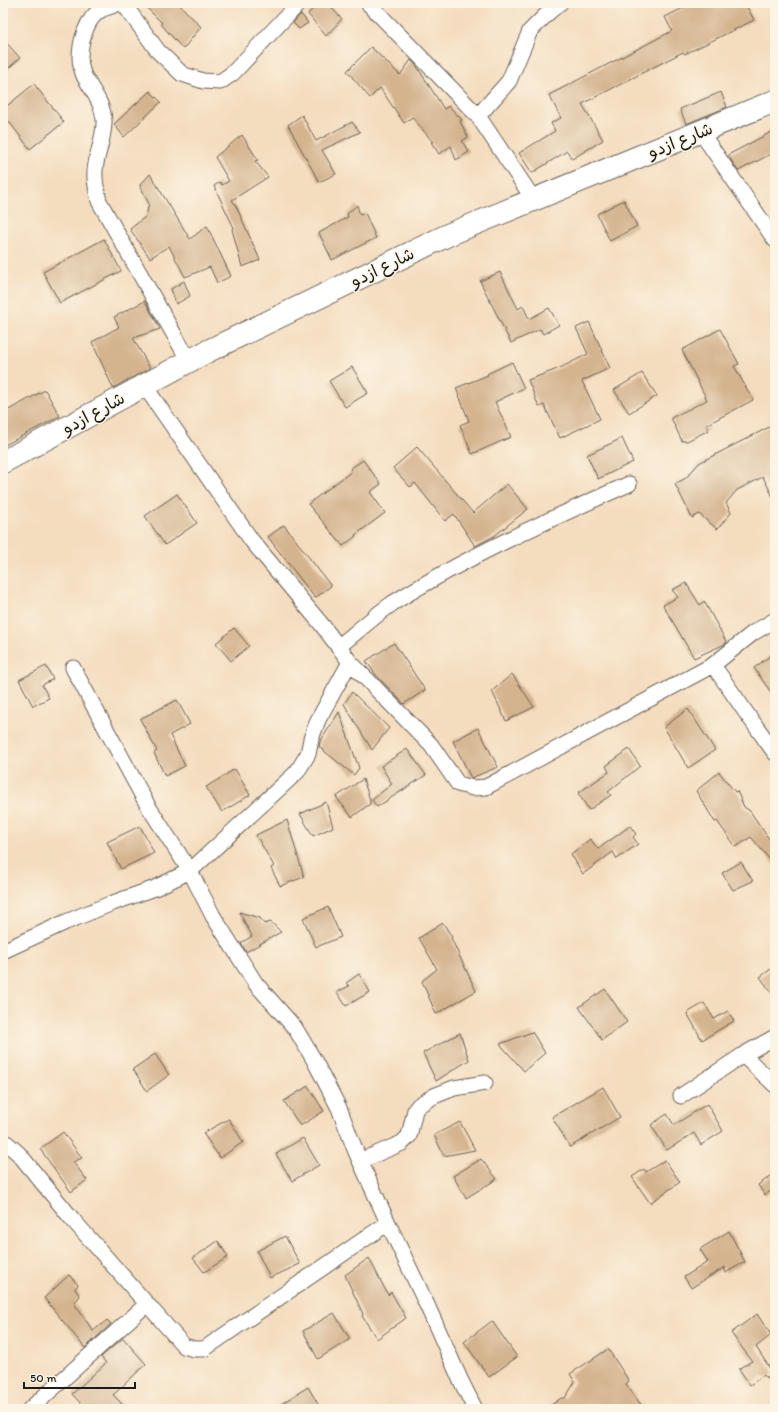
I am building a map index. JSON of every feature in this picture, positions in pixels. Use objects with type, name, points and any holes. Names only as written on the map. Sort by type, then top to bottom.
[{"type":"street","points":[[118,3],[101,10],[92,18],[84,34],[80,59],[86,80],[98,99],[104,119],[101,146],[95,170],[99,201],[189,361]]},
{"type":"street","points":[[123,3],[158,51],[182,74],[203,81],[220,82],[233,73],[299,3]]},
{"type":"street","points":[[368,3],[478,116],[534,200]]},
{"type":"street","points":[[478,116],[509,81],[530,31],[560,3]]},
{"type":"street","name":"شارع ازدو","points":[[3,462],[189,361],[450,234],[775,101]]},
{"type":"street","points":[[700,131],[775,240]]},
{"type":"street","points":[[144,385],[252,541],[350,662],[430,745],[458,784],[473,788],[486,787],[714,665],[753,634],[775,620]]},
{"type":"street","points":[[338,647],[392,604],[460,565],[568,511],[629,484]]},
{"type":"street","points":[[3,952],[66,922],[154,888],[190,871],[297,772],[308,754],[311,739],[318,720],[350,662]]},
{"type":"street","points":[[714,665],[746,714],[775,754]]},
{"type":"street","points":[[73,668],[148,806],[190,871],[213,916],[256,984],[295,1028],[314,1060],[339,1108],[360,1161],[388,1223],[428,1305],[460,1379],[475,1409]]},
{"type":"street","points":[[681,1096],[743,1054],[775,1037]]},
{"type":"street","points":[[743,1054],[775,1085]]},
{"type":"street","points":[[360,1161],[402,1143],[409,1136],[416,1110],[419,1105],[434,1096],[454,1088],[485,1083]]},
{"type":"street","points":[[3,1140],[19,1154],[73,1220],[184,1346],[194,1349],[204,1349],[388,1223]]},
{"type":"street","points":[[30,1409],[147,1304]]},
{"type":"building","points":[[142,3],[178,3],[201,27],[183,49],[161,24],[162,23]]},
{"type":"building","points":[[318,3],[327,3],[342,19],[326,36],[308,14]]},
{"type":"building","points":[[693,3],[745,3],[754,20],[685,54],[683,52],[582,104],[603,140],[572,159],[567,151],[532,173],[519,153],[555,131],[551,123],[561,118],[549,95],[672,31],[665,17]]},
{"type":"building","points":[[301,14],[308,23],[299,29],[293,23]]},
{"type":"building","points":[[3,39],[20,58],[3,73]]},
{"type":"building","points":[[371,47],[400,75],[411,60],[416,65],[444,109],[449,106],[462,120],[460,121],[468,137],[462,141],[469,152],[456,160],[451,146],[439,154],[431,142],[433,142],[412,117],[404,123],[380,88],[370,98],[347,71]]},
{"type":"building","points":[[34,84],[64,122],[30,149],[3,114],[3,109]]},
{"type":"building","points":[[150,91],[161,102],[124,137],[114,124]]},
{"type":"building","points":[[721,92],[727,107],[686,124],[680,109]]},
{"type":"building","points":[[302,115],[316,141],[352,122],[360,132],[322,150],[336,174],[319,182],[288,125]]},
{"type":"building","points":[[775,130],[775,152],[738,171],[728,155]]},
{"type":"building","points":[[242,135],[258,160],[255,161],[268,177],[232,200],[260,260],[242,267],[232,229],[234,228],[214,186],[220,182],[222,185],[229,181],[215,157]]},
{"type":"building","points":[[150,174],[190,239],[207,226],[231,276],[217,283],[210,267],[185,277],[169,246],[150,258],[130,229],[146,216],[149,204],[140,185]]},
{"type":"building","points":[[624,200],[637,226],[610,241],[597,214]]},
{"type":"building","points":[[357,205],[360,215],[365,213],[376,238],[332,260],[319,233],[348,217],[347,214]]},
{"type":"building","points":[[104,239],[121,271],[60,303],[43,272]]},
{"type":"building","points":[[500,272],[518,309],[523,306],[529,319],[549,308],[559,325],[543,334],[540,329],[511,343],[480,281]]},
{"type":"building","points":[[184,281],[190,296],[176,304],[171,289]]},
{"type":"building","points":[[145,301],[160,329],[133,338],[150,368],[113,388],[92,342],[119,327],[114,317]]},
{"type":"building","points":[[589,322],[610,368],[582,381],[600,419],[560,438],[544,405],[539,407],[528,380],[560,368],[588,354],[576,328]]},
{"type":"building","points":[[720,329],[739,364],[734,366],[753,400],[706,425],[709,430],[687,441],[682,441],[671,418],[707,400],[682,350]]},
{"type":"building","points":[[512,362],[524,388],[495,402],[511,437],[472,454],[460,425],[469,421],[456,388],[488,375],[487,374]]},
{"type":"building","points":[[352,367],[368,393],[345,407],[329,381]]},
{"type":"building","points":[[642,373],[657,396],[629,413],[614,390]]},
{"type":"building","points":[[45,390],[60,416],[3,446],[3,413]]},
{"type":"building","points":[[775,424],[775,501],[763,477],[737,490],[726,503],[731,513],[717,529],[699,514],[692,518],[675,484],[686,478],[699,463]]},
{"type":"building","points":[[622,438],[633,462],[598,479],[587,455]]},
{"type":"building","points":[[417,447],[473,513],[507,484],[528,509],[494,536],[475,546],[454,514],[445,521],[415,483],[410,487],[393,468]]},
{"type":"building","points":[[363,460],[381,484],[370,492],[385,513],[355,535],[356,536],[343,546],[308,504],[352,471],[350,469]]},
{"type":"building","points":[[177,494],[197,523],[165,545],[145,516]]},
{"type":"building","points":[[284,525],[331,586],[315,598],[268,537]]},
{"type":"building","points":[[686,583],[700,605],[704,601],[727,643],[694,658],[663,605],[678,597],[672,590]]},
{"type":"building","points":[[234,628],[249,646],[231,661],[216,643]]},
{"type":"building","points":[[394,643],[425,690],[404,704],[376,675],[366,661]]},
{"type":"building","points":[[775,652],[775,698],[754,668]]},
{"type":"building","points":[[46,666],[53,679],[42,685],[49,698],[33,706],[19,680]]},
{"type":"building","points":[[512,674],[534,707],[506,721],[492,691]]},
{"type":"building","points":[[352,692],[389,728],[372,750],[344,704]]},
{"type":"building","points":[[177,700],[190,724],[170,735],[185,766],[165,776],[154,753],[157,751],[140,719]]},
{"type":"building","points":[[688,709],[715,750],[688,768],[664,727]]},
{"type":"building","points":[[339,712],[359,768],[354,775],[319,747],[320,742]]},
{"type":"building","points":[[478,728],[498,767],[471,778],[453,741]]},
{"type":"building","points":[[407,749],[426,775],[377,807],[372,800],[392,784],[381,766]]},
{"type":"building","points":[[629,749],[640,766],[608,792],[611,795],[589,810],[578,793],[609,772],[606,766]]},
{"type":"building","points":[[235,769],[250,795],[222,812],[206,787]]},
{"type":"building","points":[[719,772],[735,792],[737,791],[744,807],[750,811],[775,848],[775,866],[751,837],[736,847],[717,821],[715,822],[696,791]]},
{"type":"building","points":[[363,779],[370,804],[352,817],[336,797]]},
{"type":"building","points":[[326,802],[333,827],[313,836],[300,814]]},
{"type":"building","points":[[287,820],[304,877],[280,886],[271,868],[274,866],[256,835]]},
{"type":"building","points":[[140,826],[154,853],[121,869],[107,842]]},
{"type":"building","points":[[630,826],[636,834],[633,837],[638,844],[617,859],[613,852],[583,874],[571,854],[590,839],[598,849]]},
{"type":"building","points":[[741,862],[753,881],[733,890],[722,873]]},
{"type":"building","points":[[328,907],[341,937],[316,947],[303,918]]},
{"type":"building","points":[[239,912],[260,918],[264,924],[271,922],[281,932],[246,952],[241,943],[252,936]]},
{"type":"building","points":[[443,923],[452,937],[451,938],[476,991],[436,1014],[422,981],[437,969],[419,938]]},
{"type":"building","points":[[775,966],[775,997],[760,977]]},
{"type":"building","points":[[359,974],[370,992],[346,1006],[337,992],[349,986],[346,983]]},
{"type":"building","points":[[605,989],[627,1022],[602,1040],[579,1007]]},
{"type":"building","points":[[704,1003],[714,1019],[728,1011],[734,1021],[702,1040],[687,1013]]},
{"type":"building","points":[[532,1032],[545,1053],[524,1071],[500,1044]]},
{"type":"building","points":[[460,1033],[469,1060],[436,1081],[423,1053]]},
{"type":"building","points":[[155,1054],[169,1075],[147,1091],[133,1069]]},
{"type":"building","points":[[308,1086],[324,1111],[300,1126],[284,1101]]},
{"type":"building","points":[[603,1087],[620,1117],[570,1147],[552,1117]]},
{"type":"building","points":[[707,1104],[723,1131],[701,1145],[694,1133],[667,1150],[651,1125],[667,1114],[674,1125]]},
{"type":"building","points":[[229,1119],[243,1142],[220,1158],[203,1133]]},
{"type":"building","points":[[460,1122],[475,1150],[444,1156],[434,1135]]},
{"type":"building","points":[[63,1132],[82,1158],[73,1162],[87,1180],[71,1192],[40,1149]]},
{"type":"building","points":[[303,1138],[319,1165],[292,1181],[276,1154]]},
{"type":"building","points":[[481,1159],[497,1179],[466,1198],[453,1176]]},
{"type":"building","points":[[665,1160],[680,1182],[650,1203],[632,1177],[644,1169],[646,1172]]},
{"type":"building","points":[[775,1173],[775,1188],[765,1195],[758,1185]]},
{"type":"building","points":[[729,1231],[745,1262],[725,1273],[725,1267],[691,1288],[684,1277],[708,1262],[700,1249]]},
{"type":"building","points":[[285,1236],[300,1264],[270,1278],[257,1251]]},
{"type":"building","points":[[218,1241],[228,1257],[204,1272],[193,1258]]},
{"type":"building","points":[[369,1258],[388,1295],[391,1292],[406,1318],[377,1339],[362,1316],[363,1314],[345,1275]]},
{"type":"building","points":[[69,1275],[78,1285],[75,1289],[80,1296],[74,1303],[93,1331],[107,1320],[111,1324],[85,1348],[44,1298]]},
{"type":"building","points":[[334,1313],[350,1339],[318,1359],[303,1331]]},
{"type":"building","points":[[757,1314],[771,1335],[756,1347],[773,1373],[766,1378],[764,1375],[750,1385],[739,1369],[752,1361],[731,1333]]},
{"type":"building","points":[[492,1321],[517,1357],[489,1377],[464,1342]]},
{"type":"building","points":[[123,1338],[146,1364],[113,1395],[127,1409],[86,1409],[72,1394],[106,1363],[101,1357]]},
{"type":"building","points":[[608,1349],[629,1381],[626,1384],[644,1409],[546,1409],[561,1398],[565,1398],[575,1382],[570,1374]]},
{"type":"building","points":[[308,1387],[321,1409],[273,1409]]}]
